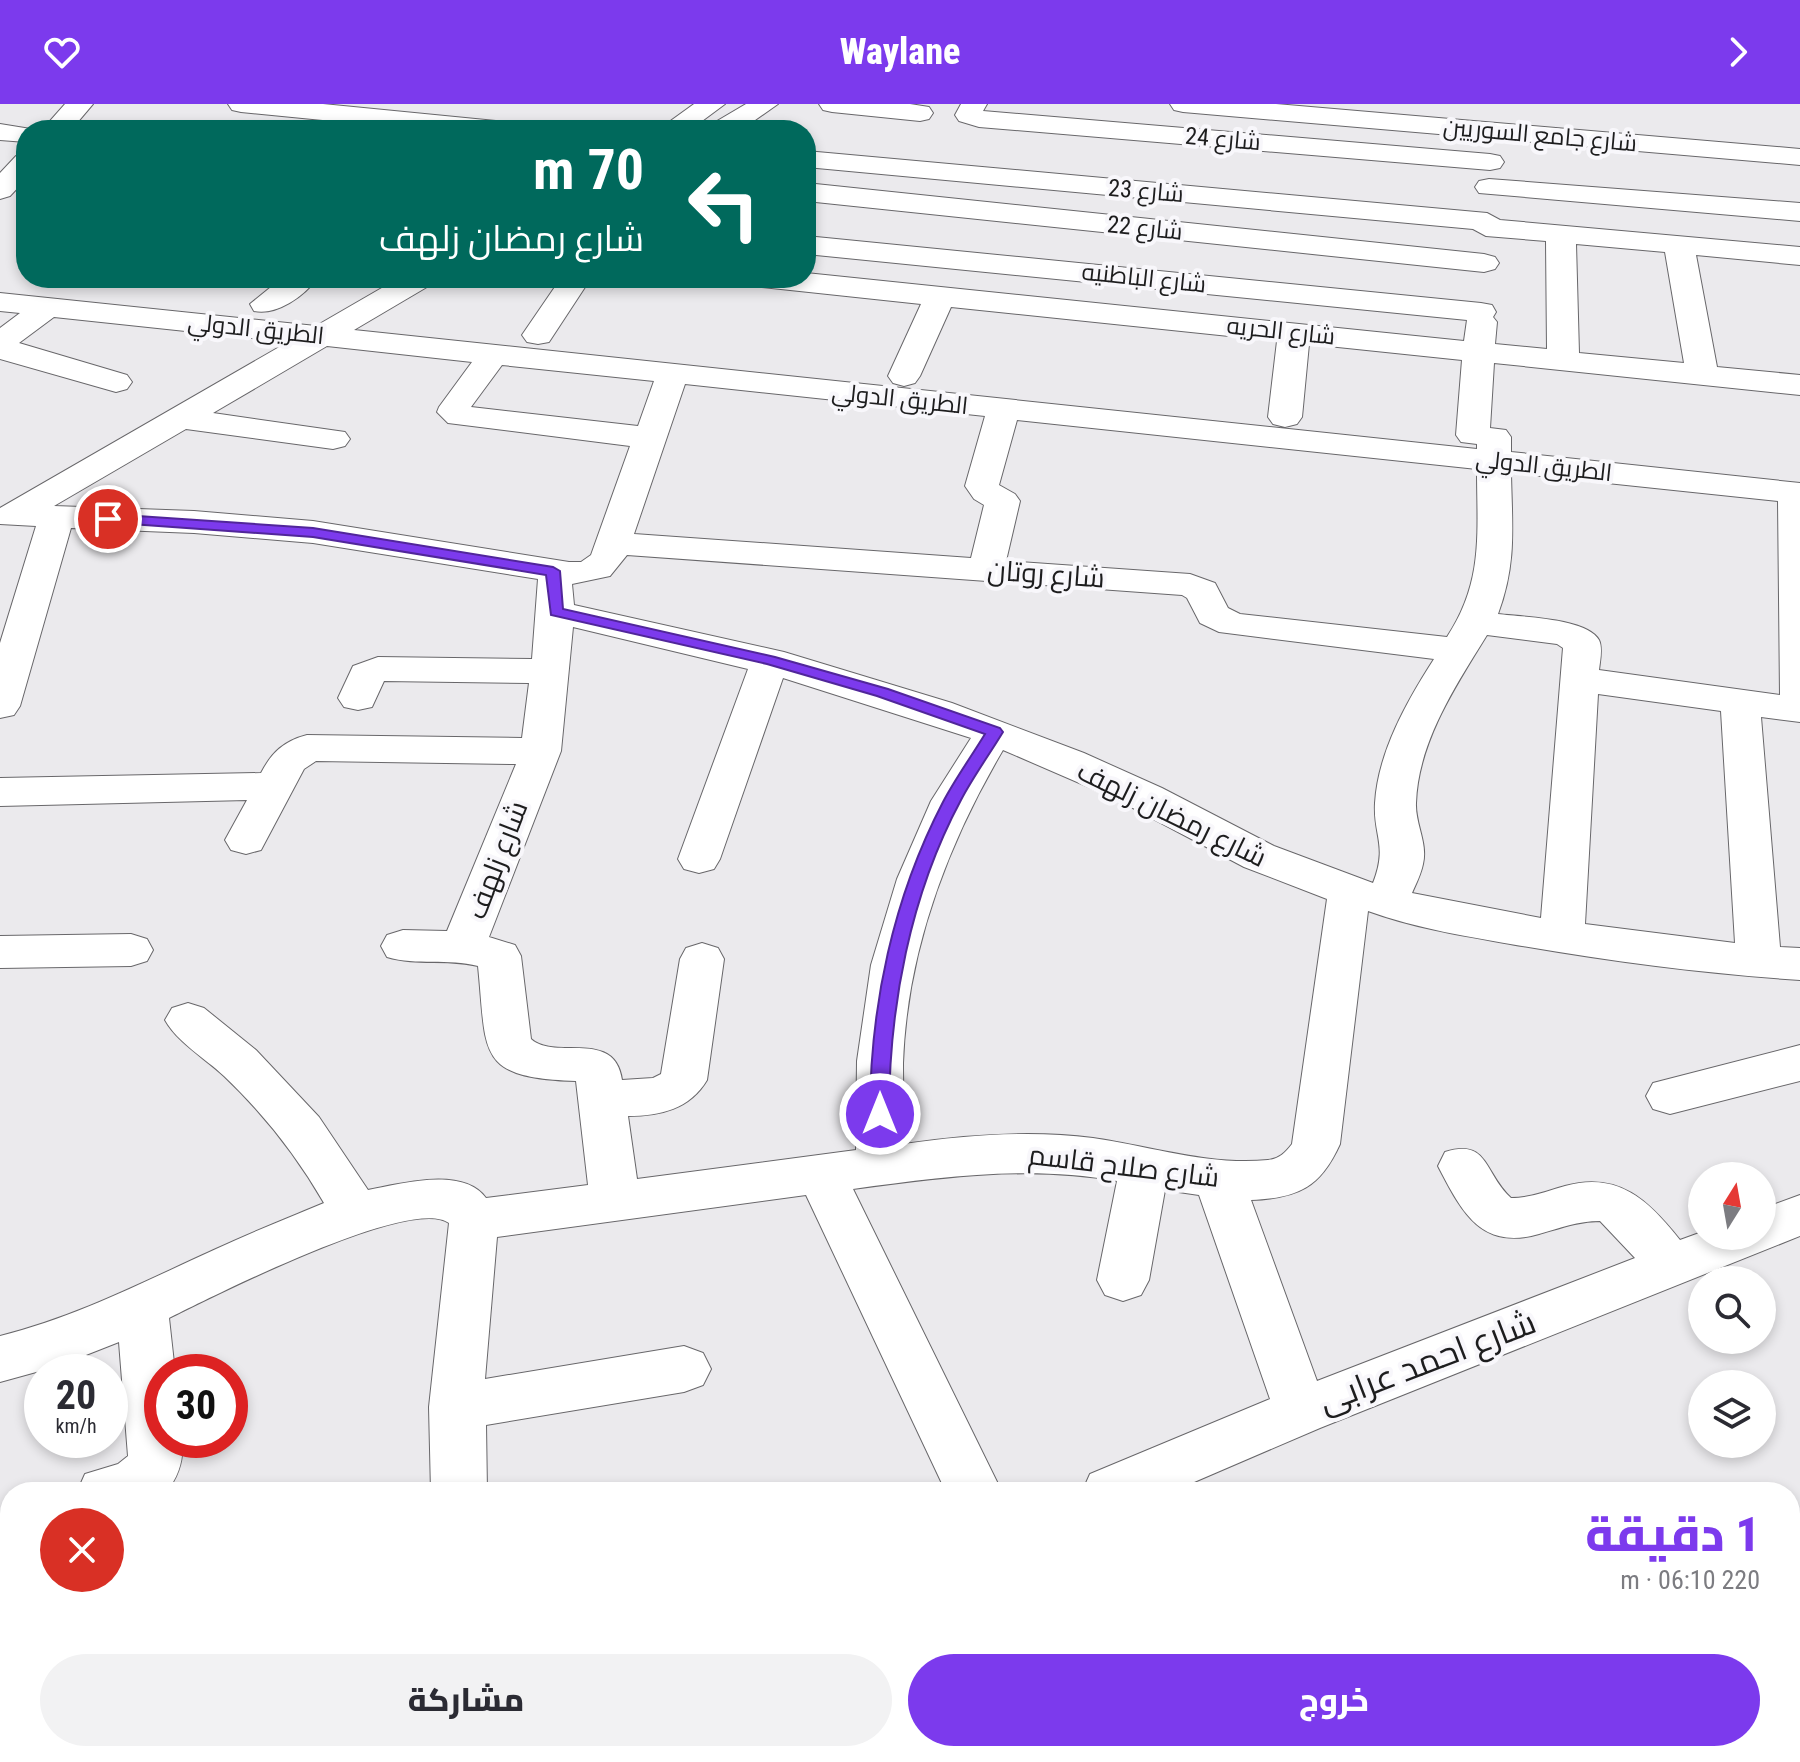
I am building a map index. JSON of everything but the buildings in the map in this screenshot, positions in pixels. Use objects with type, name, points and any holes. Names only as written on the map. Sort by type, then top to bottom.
[{"type":"street","points":[[65,120],[80,104]]},
{"type":"street","points":[[241,104],[407,120]]},
{"type":"street","points":[[687,120],[712,104]]},
{"type":"street","points":[[739,120],[765,104]]},
{"type":"street","points":[[832,104],[920,113]]},
{"type":"street","name":"شارع 24","points":[[974,104],[968,115],[979,119],[1490,174]]},
{"type":"street","name":"شارع جامع السوريين","points":[[1183,104],[1496,117],[1800,157]]},
{"type":"street","points":[[306,120],[317,111]]},
{"type":"street","name":"شارع صلاح قاسم","points":[[474,1220],[615,1199],[1002,1153],[1073,1155],[1218,1178],[1263,1180],[1289,1176],[1308,1163],[1316,1144],[1368,897],[1402,864],[1403,849],[1395,805],[1401,770],[1416,727],[1489,592],[1495,560],[1479,351],[1496,117]]},
{"type":"street","name":"شارع 23","points":[[816,160],[1800,256]]},
{"type":"street","points":[[0,192],[16,174]]},
{"type":"street","points":[[1490,174],[1800,212]]},
{"type":"street","name":"شارع 22","points":[[816,193],[1484,263]]},
{"type":"street","points":[[1561,234],[1563,360]]},
{"type":"street","points":[[1679,245],[1702,375]]},
{"type":"street","name":"شارع الباطنيه","points":[[816,246],[1481,312]]},
{"type":"street","name":"شارع الحريه","points":[[816,283],[1800,385]]},
{"type":"street","name":"الطريق الدولي","points":[[119,288],[1285,417],[1798,485]]},
{"type":"street","points":[[265,304],[288,288]]},
{"type":"street","points":[[23,508],[403,288]]},
{"type":"street","points":[[538,335],[569,288]]},
{"type":"street","points":[[904,376],[940,296]]},
{"type":"street","name":"الطريق الدولي","points":[[0,302],[1003,410],[1487,445]]},
{"type":"street","points":[[48,307],[4,340],[3,350],[116,382]]},
{"type":"street","points":[[1285,417],[1294,332]]},
{"type":"street","points":[[493,355],[455,407],[454,412],[460,416],[651,438]]},
{"type":"street","points":[[23,508],[313,532],[554,592],[602,567],[614,543],[672,376]]},
{"type":"street","points":[[986,570],[1003,501],[986,492],[982,486],[1003,410]]},
{"type":"street","points":[[181,418],[333,439]]},
{"type":"street","points":[[1798,485],[1800,700]]},
{"type":"street","points":[[0,706],[23,508]]},
{"type":"street","name":"شارع روتان","points":[[614,543],[1190,585],[1202,591],[1213,615],[1232,624],[1466,636],[1576,638],[1583,649],[1581,680]]},
{"type":"street","name":"شارع رمضان زلهف","points":[[554,592],[883,692],[994,732],[1146,798],[1274,863],[1368,897],[1462,922],[1759,962],[1800,964]]},
{"type":"street","name":"شارع زلهف","points":[[554,592],[541,751],[467,936],[469,947],[499,956],[509,1045],[516,1054],[539,1065],[576,1064],[593,1067],[598,1073],[615,1199]]},
{"type":"street","points":[[699,859],[770,660]]},
{"type":"street","points":[[358,698],[367,674],[378,669],[549,671]]},
{"type":"street","points":[[1562,937],[1581,680],[1800,710]]},
{"type":"street","points":[[1740,702],[1759,962]]},
{"type":"street","points":[[880,1166],[880,1061],[893,965],[918,879],[929,853],[952,801],[994,732]]},
{"type":"street","points":[[246,840],[288,761],[307,748],[541,751]]},
{"type":"street","points":[[0,792],[275,786]]},
{"type":"street","points":[[403,946],[469,947]]},
{"type":"street","points":[[0,952],[131,950]]},
{"type":"street","points":[[601,1098],[657,1096],[677,1089],[683,1080],[702,959]]},
{"type":"street","points":[[188,1020],[260,1079],[296,1119],[328,1163],[355,1212]]},
{"type":"street","points":[[1670,1096],[1800,1063]]},
{"type":"street","points":[[1123,1280],[1145,1165]]},
{"type":"street","points":[[1462,1166],[1490,1210],[1499,1216],[1520,1217],[1586,1199],[1618,1207],[1671,1266]]},
{"type":"street","points":[[821,1174],[969,1482]]},
{"type":"street","points":[[1218,1178],[1301,1411]]},
{"type":"street","points":[[0,1359],[58,1344],[355,1212],[433,1198],[451,1200],[465,1207],[474,1220],[456,1407],[459,1482]]},
{"type":"street","points":[[1776,1224],[1800,1215]]},
{"type":"street","name":"شارع احمد عرابى","points":[[1134,1482],[1301,1411],[1711,1250]]},
{"type":"street","points":[[139,1482],[147,1476],[156,1460],[142,1308]]},
{"type":"street","points":[[456,1407],[684,1369]]},
{"type":"route","points":[[108,519],[194,522],[313,532],[553,571],[556,612],[770,660],[883,692],[994,732],[952,801],[918,879],[893,965],[880,1061],[880,1114]]}]
